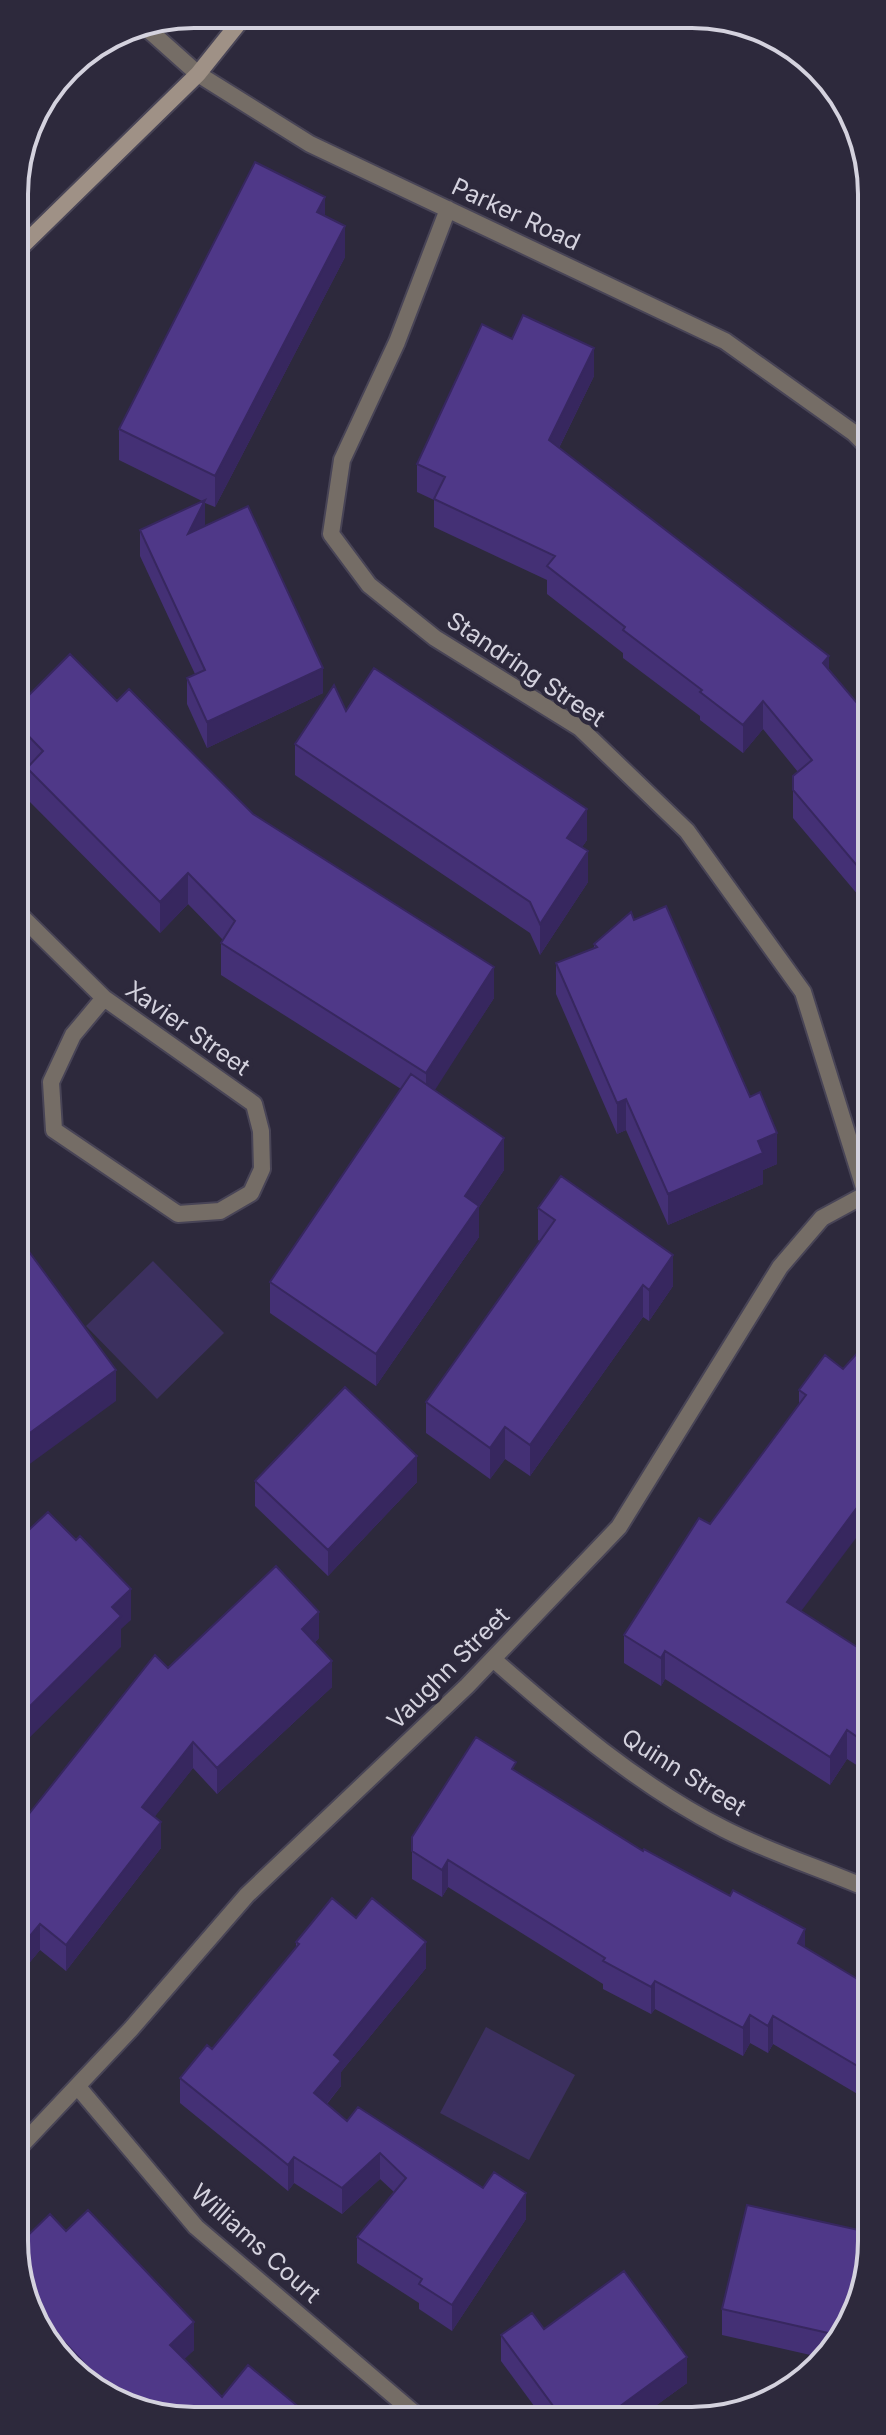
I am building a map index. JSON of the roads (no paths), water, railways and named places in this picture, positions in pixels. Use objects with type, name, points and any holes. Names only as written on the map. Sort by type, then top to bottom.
[{"type":"street","points":[[28,240],[198,74],[235,28]]},
{"type":"street","name":"Parker Road","points":[[153,34],[198,74],[310,144],[725,341],[858,437]]},
{"type":"street","name":"Standring Street","points":[[448,209],[397,342],[342,460],[331,534],[369,585],[435,638],[580,728],[687,831],[803,992],[858,1162]]},
{"type":"street","name":"Xavier Street","points":[[28,923],[104,998],[254,1104],[261,1131],[262,1169],[251,1193],[220,1211],[178,1214],[54,1130],[51,1082],[73,1035],[104,998]]},
{"type":"street","name":"Vaughn Street","points":[[28,2139],[78,2087],[247,1895],[493,1659],[619,1527],[780,1267],[822,1218],[858,1198]]},
{"type":"street","name":"Quinn Street","points":[[493,1659],[564,1721],[630,1772],[724,1829],[858,1885]]},
{"type":"street","name":"Williams Court","points":[[78,2087],[196,2227],[407,2407]]}]
